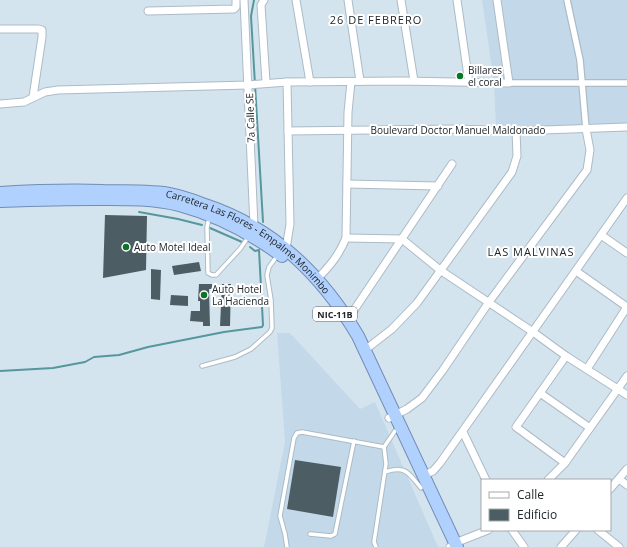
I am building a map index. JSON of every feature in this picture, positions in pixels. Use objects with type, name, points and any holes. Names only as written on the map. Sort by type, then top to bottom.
[{"type":"highway","name":"Carretera Las Flores - Empalme Monimbo","points":[[0,193],[62,190],[127,191],[165,194],[219,210],[283,251],[317,279],[348,319],[365,350],[392,417],[395,431],[421,488],[453,546]]},
{"type":"highway","name":"Carretera Las Flores - Empalme Monimbo","points":[[0,201],[134,199],[178,205],[252,230]]},
{"type":"highway","name":"Carretera Las Flores - Empalme Monimbo","points":[[283,251],[332,309],[354,344],[424,475],[453,546]]},
{"type":"street","points":[[148,11],[234,9],[236,7],[236,0]]},
{"type":"street","name":"7a Calle SE","points":[[244,0],[249,85],[252,230]]},
{"type":"street","points":[[263,83],[261,5],[264,0]]},
{"type":"street","points":[[296,0],[310,82]]},
{"type":"street","points":[[348,0],[360,81]]},
{"type":"street","points":[[401,0],[414,81]]},
{"type":"street","points":[[457,0],[469,83]]},
{"type":"street","points":[[498,0],[509,83]]},
{"type":"street","points":[[392,417],[422,398],[489,302],[587,170],[590,150],[586,129],[580,60],[567,0]]},
{"type":"street","points":[[0,29],[42,30],[33,97]]},
{"type":"street","points":[[0,104],[24,102],[45,92],[58,90],[249,85],[287,82],[414,81],[469,83],[627,83]]},
{"type":"street","points":[[283,251],[290,224],[287,82]]},
{"type":"street","points":[[317,279],[341,251],[346,238],[348,112],[351,82]]},
{"type":"street","name":"Boulevard Doctor Manuel Maldonado","points":[[288,132],[457,128],[516,131],[627,127]]},
{"type":"street","points":[[365,350],[392,329],[417,302],[512,172],[517,156],[516,131]]},
{"type":"street","points":[[348,319],[452,164]]},
{"type":"street","points":[[347,184],[438,186]]},
{"type":"street","points":[[424,475],[433,471],[440,463],[626,201]]},
{"type":"street","points":[[601,236],[627,253]]},
{"type":"street","points":[[346,238],[402,239],[440,270],[533,332],[566,356],[627,395]]},
{"type":"street","points":[[576,271],[627,307],[587,369]]},
{"type":"street","points":[[565,463],[516,427],[566,356]]},
{"type":"street","points":[[549,479],[565,463],[627,376]]},
{"type":"street","points":[[540,393],[590,428]]},
{"type":"street","points":[[462,432],[486,479]]},
{"type":"street","points":[[611,489],[627,469]]},
{"type":"street","points":[[619,479],[627,486]]},
{"type":"street","points":[[453,546],[486,531]]},
{"type":"street","points":[[513,531],[524,547]]},
{"type":"street","points":[[561,547],[575,531]]},
{"type":"street","points":[[599,531],[619,547]]},
{"type":"lane","points":[[210,215],[207,227],[208,273],[210,274],[216,275],[240,249],[252,230]]},
{"type":"lane","points":[[202,366],[235,357],[251,349],[270,332],[272,328],[267,275],[269,267],[283,251]]},
{"type":"lane","points":[[376,547],[374,542],[386,464],[384,447],[395,431]]},
{"type":"lane","points":[[287,547],[280,516],[294,438],[297,433],[302,432],[384,447]]},
{"type":"lane","points":[[310,534],[331,536],[336,534],[354,441]]},
{"type":"lane","points":[[385,472],[396,468],[400,469],[406,472],[421,488]]},
{"type":"shaded area","points":[[482,0],[627,0],[627,127],[496,130],[494,83]]},
{"type":"shaded area","points":[[277,333],[290,333],[360,409],[375,402],[438,547],[264,547],[285,442]]},
{"type":"building","name":"Auto Motel Ideal","points":[[105,215],[147,216],[146,270],[103,278]]},
{"type":"building","points":[[199,262],[201,271],[174,275],[172,266]]},
{"type":"building","points":[[151,269],[161,270],[160,300],[151,299]]},
{"type":"building","points":[[199,284],[212,284],[212,289],[209,289],[210,326],[203,326],[203,322],[190,321],[191,311],[200,311],[200,301],[198,301]]},
{"type":"building","points":[[222,284],[231,284],[230,326],[220,326]]},
{"type":"building","points":[[171,295],[188,296],[188,306],[170,305]]},
{"type":"building","points":[[295,460],[341,467],[333,517],[287,509]]},
{"type":"waterway","points":[[254,0],[251,16],[263,222]]},
{"type":"waterway","points":[[139,212],[202,225]]},
{"type":"waterway","points":[[210,228],[242,242]]},
{"type":"waterway","points":[[0,371],[53,368],[85,362],[94,357],[119,355],[148,347],[224,332],[262,327],[259,250],[255,251],[250,247]]},
{"type":"place","name":"Billares el coral","points":[[460,76]]},
{"type":"place","name":"Auto Motel Ideal","points":[[126,247]]},
{"type":"place","name":"Auto Hotel La Hacienda","points":[[204,295]]},
{"type":"district","name":"26 DE FEBRERO","points":[[376,19]]},
{"type":"district","name":"LAS MALVINAS","points":[[531,251]]}]
